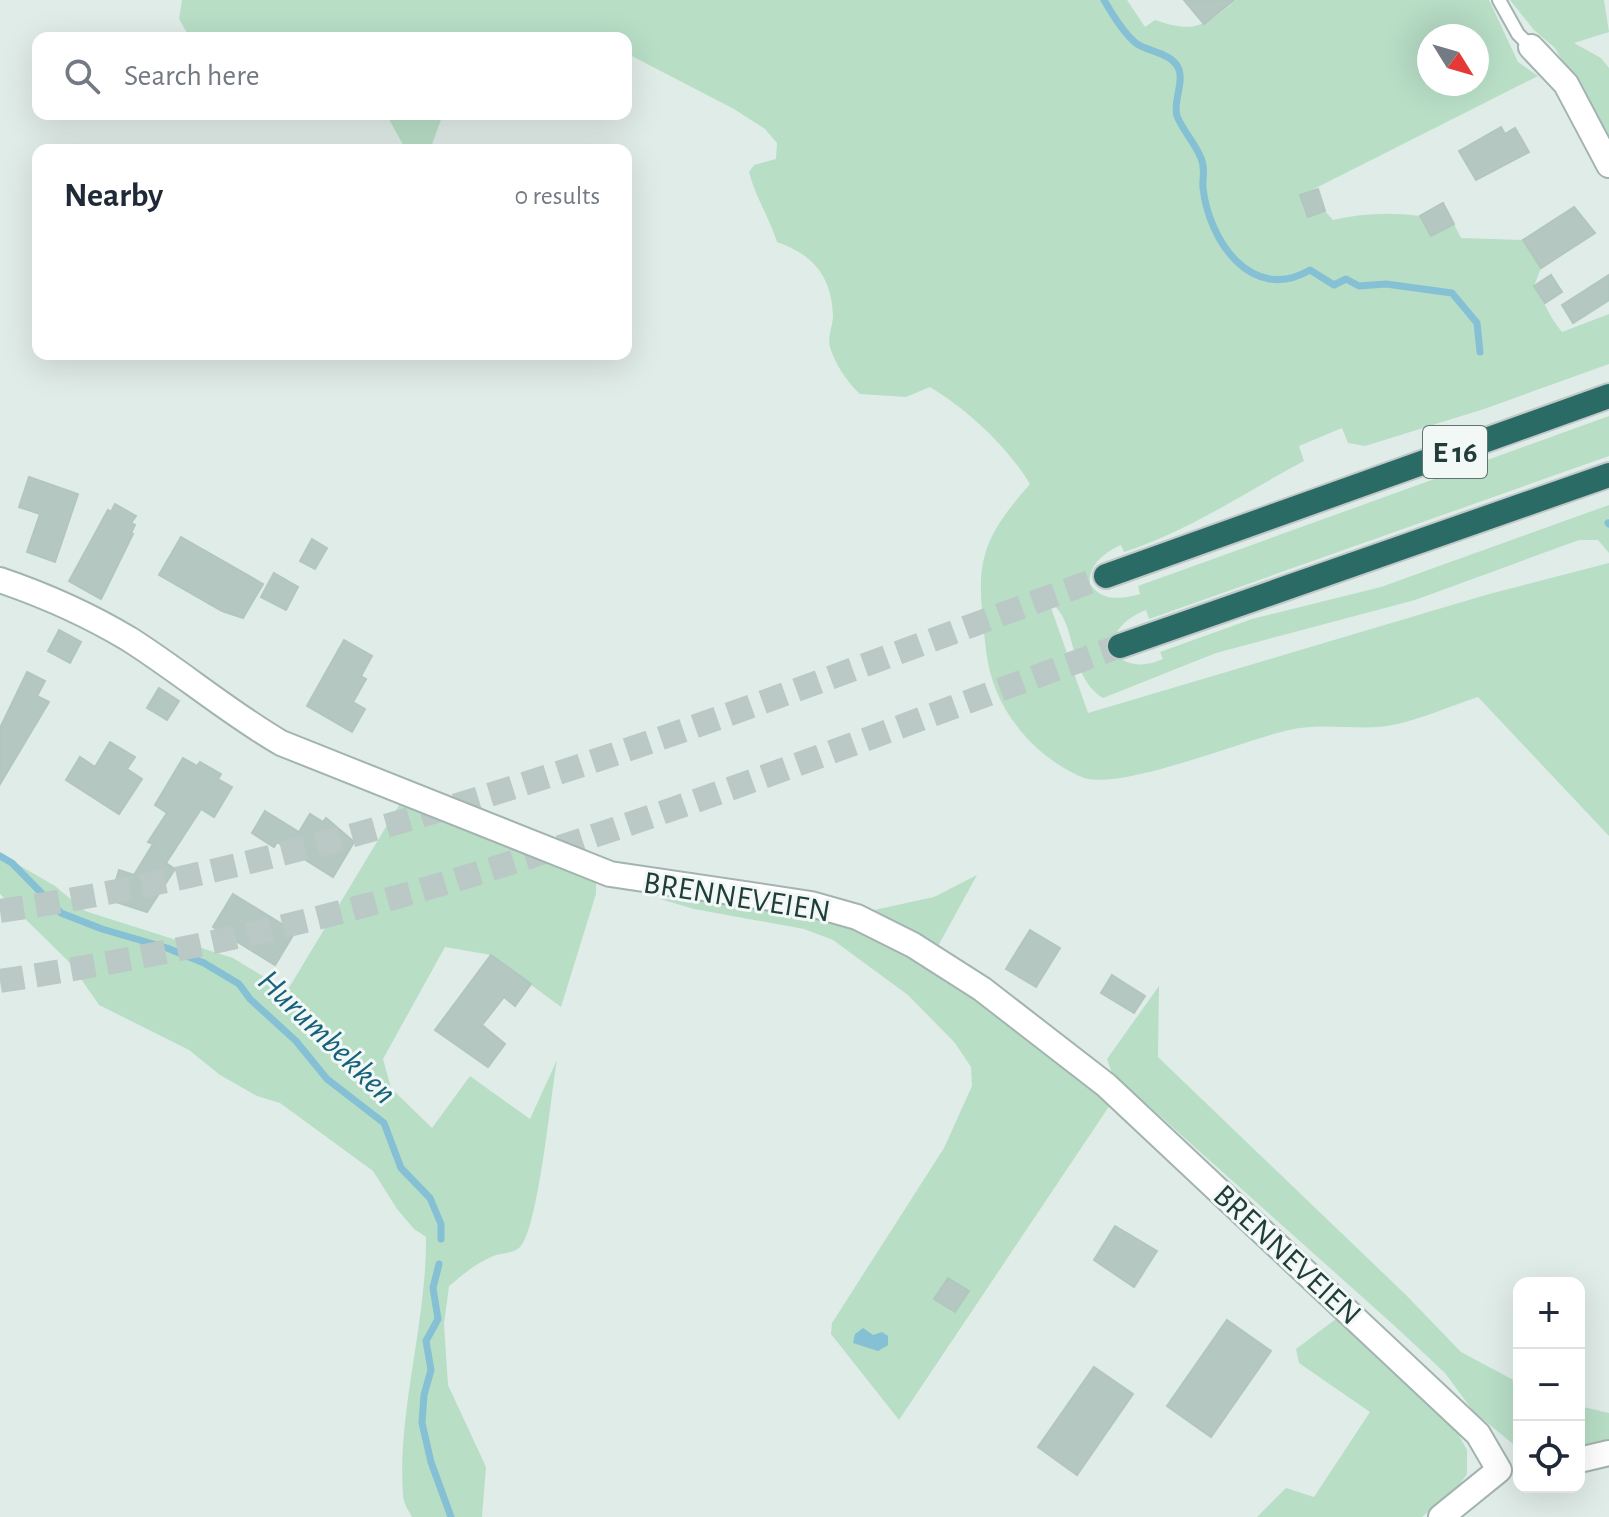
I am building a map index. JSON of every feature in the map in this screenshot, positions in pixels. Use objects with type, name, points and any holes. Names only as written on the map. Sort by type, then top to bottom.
[{"type":"highway","name":"E 16","points":[[1106,576],[1609,396]]},
{"type":"highway","name":"E 16","points":[[1120,646],[1609,475]]},
{"type":"highway","name":"E 16","points":[[1572,489],[1609,486]]},
{"type":"street","points":[[1531,47],[1566,84],[1609,165]]},
{"type":"street","name":"BRENNEVEIEN","points":[[0,580],[91,618],[129,639],[245,722],[289,746],[610,874],[811,904],[857,917],[913,945],[982,989],[1106,1085],[1478,1434],[1509,1469],[1441,1517]]},
{"type":"street","points":[[1585,1459],[1609,1453]]},
{"type":"lane","points":[[1499,0],[1518,34],[1531,47]]},
{"type":"green space","points":[[182,0],[1127,0],[1145,27],[1155,20],[1190,27],[1216,16],[1236,0],[1489,0],[1518,62],[1538,76],[1300,196],[1308,217],[1325,211],[1333,220],[1387,214],[1420,216],[1431,236],[1454,224],[1461,238],[1523,240],[1541,268],[1534,286],[1562,332],[1609,314],[1609,364],[1484,409],[1365,446],[1348,443],[1342,428],[1299,446],[1304,461],[1216,511],[1124,552],[1121,545],[1109,551],[1095,565],[1090,584],[1106,596],[1119,598],[1140,594],[1138,586],[1609,416],[1609,456],[1149,619],[1146,610],[1121,626],[1114,638],[1113,653],[1131,663],[1156,662],[1163,659],[1160,652],[1252,619],[1381,587],[1609,505],[1609,553],[1598,540],[1579,540],[1415,600],[1216,653],[1103,698],[1091,688],[1083,675],[1064,620],[1049,602],[1088,713],[1489,594],[1609,563],[1609,836],[1478,697],[1391,725],[1289,730],[1154,771],[1102,780],[1084,778],[1038,749],[1010,717],[994,686],[986,650],[981,599],[981,578],[989,543],[998,525],[1030,484],[986,430],[930,387],[906,397],[860,394],[846,378],[830,347],[832,302],[824,278],[810,260],[777,242],[749,172],[754,165],[776,159],[777,143],[765,129],[734,109],[632,56],[632,32],[187,32],[179,19]]},
{"type":"green space","points":[[1510,0],[1604,0],[1609,32],[1574,43],[1601,58],[1609,68],[1609,145],[1555,48],[1534,30]]},
{"type":"green space","points":[[389,120],[441,120],[432,144],[403,144]]},
{"type":"green space","points":[[401,802],[596,883],[596,894],[561,1007],[491,955],[445,947],[383,1059],[391,1088],[432,1128],[470,1076],[530,1119],[557,1060],[538,1191],[526,1237],[517,1250],[483,1261],[449,1286],[444,1324],[448,1385],[486,1467],[482,1517],[412,1517],[403,1497],[404,1431],[422,1301],[426,1237],[414,1229],[397,1209],[373,1171],[280,1103],[257,1096],[220,1075],[189,1050],[99,1005],[70,963],[0,894],[0,854],[55,886],[85,911],[233,958],[287,991]]},
{"type":"green space","points":[[977,875],[938,946],[873,915],[874,910],[934,897]]},
{"type":"green space","points":[[660,899],[751,903],[805,910],[845,921],[886,939],[967,989],[1110,1105],[899,1420],[831,1334],[832,1323],[944,1148],[972,1086],[971,1067],[955,1043],[908,995],[833,940],[804,929],[694,909]]},
{"type":"green space","points":[[1159,986],[1158,1057],[1406,1295],[1461,1352],[1513,1380],[1513,1444],[1473,1411],[1445,1373],[1398,1329],[1112,1073],[1107,1059]]},
{"type":"green space","points":[[1341,1315],[1457,1432],[1467,1450],[1467,1474],[1456,1489],[1422,1517],[1257,1517],[1286,1488],[1314,1497],[1370,1412],[1299,1363],[1296,1349]]},
{"type":"green space","points":[[1585,1407],[1609,1413],[1609,1445],[1585,1449]]},
{"type":"water","points":[[863,1328],[873,1335],[882,1332],[888,1336],[888,1345],[878,1351],[853,1343],[855,1334]]},
{"type":"building","points":[[1184,0],[1234,0],[1204,24]]},
{"type":"building","points":[[1501,127],[1505,134],[1515,128],[1529,152],[1476,180],[1459,151]]},
{"type":"building","points":[[1318,189],[1325,211],[1308,217],[1300,195]]},
{"type":"building","points":[[1443,203],[1454,224],[1431,236],[1420,216]]},
{"type":"building","points":[[1574,207],[1595,233],[1541,268],[1523,240]]},
{"type":"building","points":[[1551,275],[1562,292],[1545,303],[1534,286]]},
{"type":"building","points":[[1609,275],[1609,300],[1573,323],[1562,305]]},
{"type":"building","points":[[29,477],[78,494],[55,562],[27,552],[40,514],[19,507]]},
{"type":"building","points":[[115,504],[136,516],[131,523],[135,525],[101,599],[69,581],[108,510],[111,512]]},
{"type":"building","points":[[181,537],[263,584],[243,618],[222,611],[159,575]]},
{"type":"building","points":[[312,539],[327,548],[315,569],[300,561]]},
{"type":"building","points":[[274,573],[298,587],[286,610],[261,597]]},
{"type":"building","points":[[59,630],[81,642],[70,663],[48,651]]},
{"type":"building","points":[[344,640],[372,656],[361,676],[366,679],[353,702],[365,709],[352,732],[307,706]]},
{"type":"building","points":[[27,672],[45,681],[37,696],[49,702],[0,784],[0,728]]},
{"type":"building","points":[[159,688],[179,701],[167,720],[147,708]]},
{"type":"building","points":[[110,742],[135,757],[127,769],[142,779],[119,814],[66,780],[80,757],[95,767]]},
{"type":"building","points":[[183,758],[197,766],[200,762],[221,774],[218,779],[232,787],[214,817],[201,809],[166,863],[175,869],[147,912],[110,900],[119,870],[134,875],[153,844],[148,842],[167,813],[155,805]]},
{"type":"building","points":[[265,811],[299,832],[310,814],[323,822],[326,818],[354,842],[333,877],[277,842],[274,847],[252,833]]},
{"type":"building","points":[[233,894],[295,932],[275,965],[213,927]]},
{"type":"building","points":[[1030,930],[1060,948],[1036,987],[1006,969]]},
{"type":"building","points":[[491,955],[531,984],[515,1006],[504,997],[482,1025],[505,1044],[488,1067],[435,1030]]},
{"type":"building","points":[[1112,975],[1145,996],[1134,1013],[1101,993]]},
{"type":"building","points":[[1115,1226],[1157,1251],[1134,1287],[1094,1260]]},
{"type":"building","points":[[948,1278],[969,1291],[955,1312],[934,1299]]},
{"type":"building","points":[[1227,1320],[1271,1351],[1211,1437],[1167,1406]]},
{"type":"building","points":[[1094,1367],[1133,1394],[1077,1475],[1038,1447]]},
{"type":"waterway","points":[[1104,0],[1132,40],[1167,57],[1179,69],[1177,116],[1202,162],[1203,188],[1214,228],[1237,262],[1252,273],[1270,279],[1289,278],[1310,270],[1334,285],[1346,279],[1359,286],[1386,284],[1452,293],[1477,323],[1480,352]]},
{"type":"waterway","name":"Hurumbekken","points":[[0,856],[12,863],[61,913],[167,948],[204,963],[239,984],[250,999],[296,1041],[327,1079],[384,1123],[401,1168],[430,1198],[441,1224],[441,1239]]},
{"type":"waterway","points":[[439,1264],[433,1288],[438,1319],[426,1341],[431,1370],[424,1395],[422,1423],[431,1462],[451,1517]]},
{"type":"tunnel","points":[[0,911],[143,886],[283,854],[423,815],[698,725],[1106,576]]},
{"type":"tunnel","points":[[0,981],[222,940],[442,884],[613,830],[1120,646]]}]
